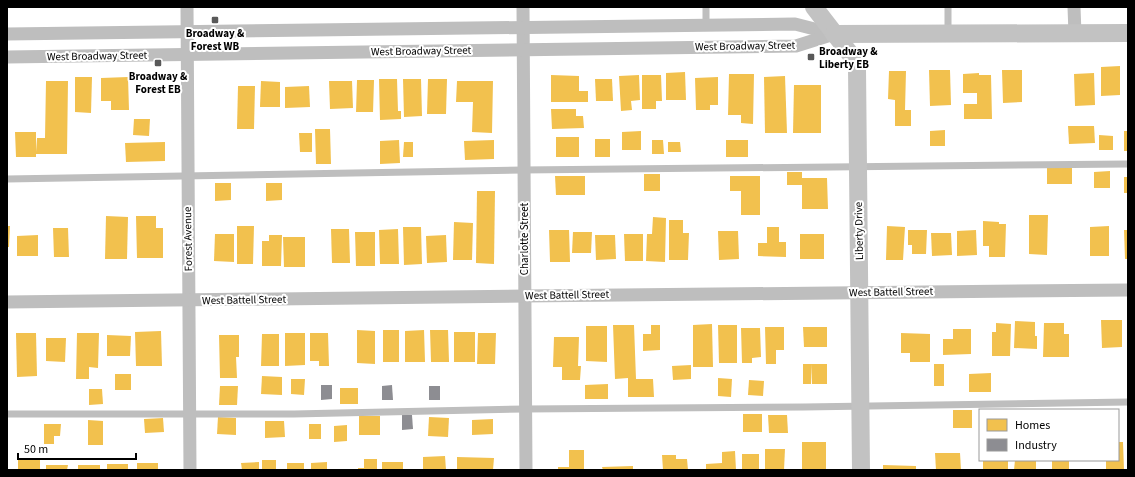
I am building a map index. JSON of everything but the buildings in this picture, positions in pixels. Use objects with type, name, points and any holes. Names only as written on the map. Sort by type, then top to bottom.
[{"type":"street","name":"Forest Avenue","points":[[187,7],[190,470]]},
{"type":"street","name":"Charlotte Street","points":[[523,7],[526,470]]},
{"type":"street","name":"Liberty Drive","points":[[814,7],[851,55],[857,68],[861,470]]},
{"type":"street","points":[[1074,7],[1075,34]]},
{"type":"street","name":"West Broadway Street","points":[[7,34],[795,24],[834,34],[1128,34]]},
{"type":"street","name":"West Broadway Street","points":[[7,57],[188,56],[796,46],[834,34]]},
{"type":"street","name":"West Battell Street","points":[[7,302],[1128,290]]},
{"type":"lane","points":[[706,7],[706,26]]},
{"type":"lane","points":[[948,7],[948,34]]},
{"type":"lane","points":[[7,179],[523,170],[1128,164]]},
{"type":"lane","points":[[7,414],[294,414],[525,409],[1128,402]]},
{"type":"place","name":"Broadway & Forest WB","points":[[215,20]]},
{"type":"place","name":"Broadway & Liberty EB","points":[[811,57]]},
{"type":"place","name":"Broadway & Forest EB","points":[[158,63]]}]
